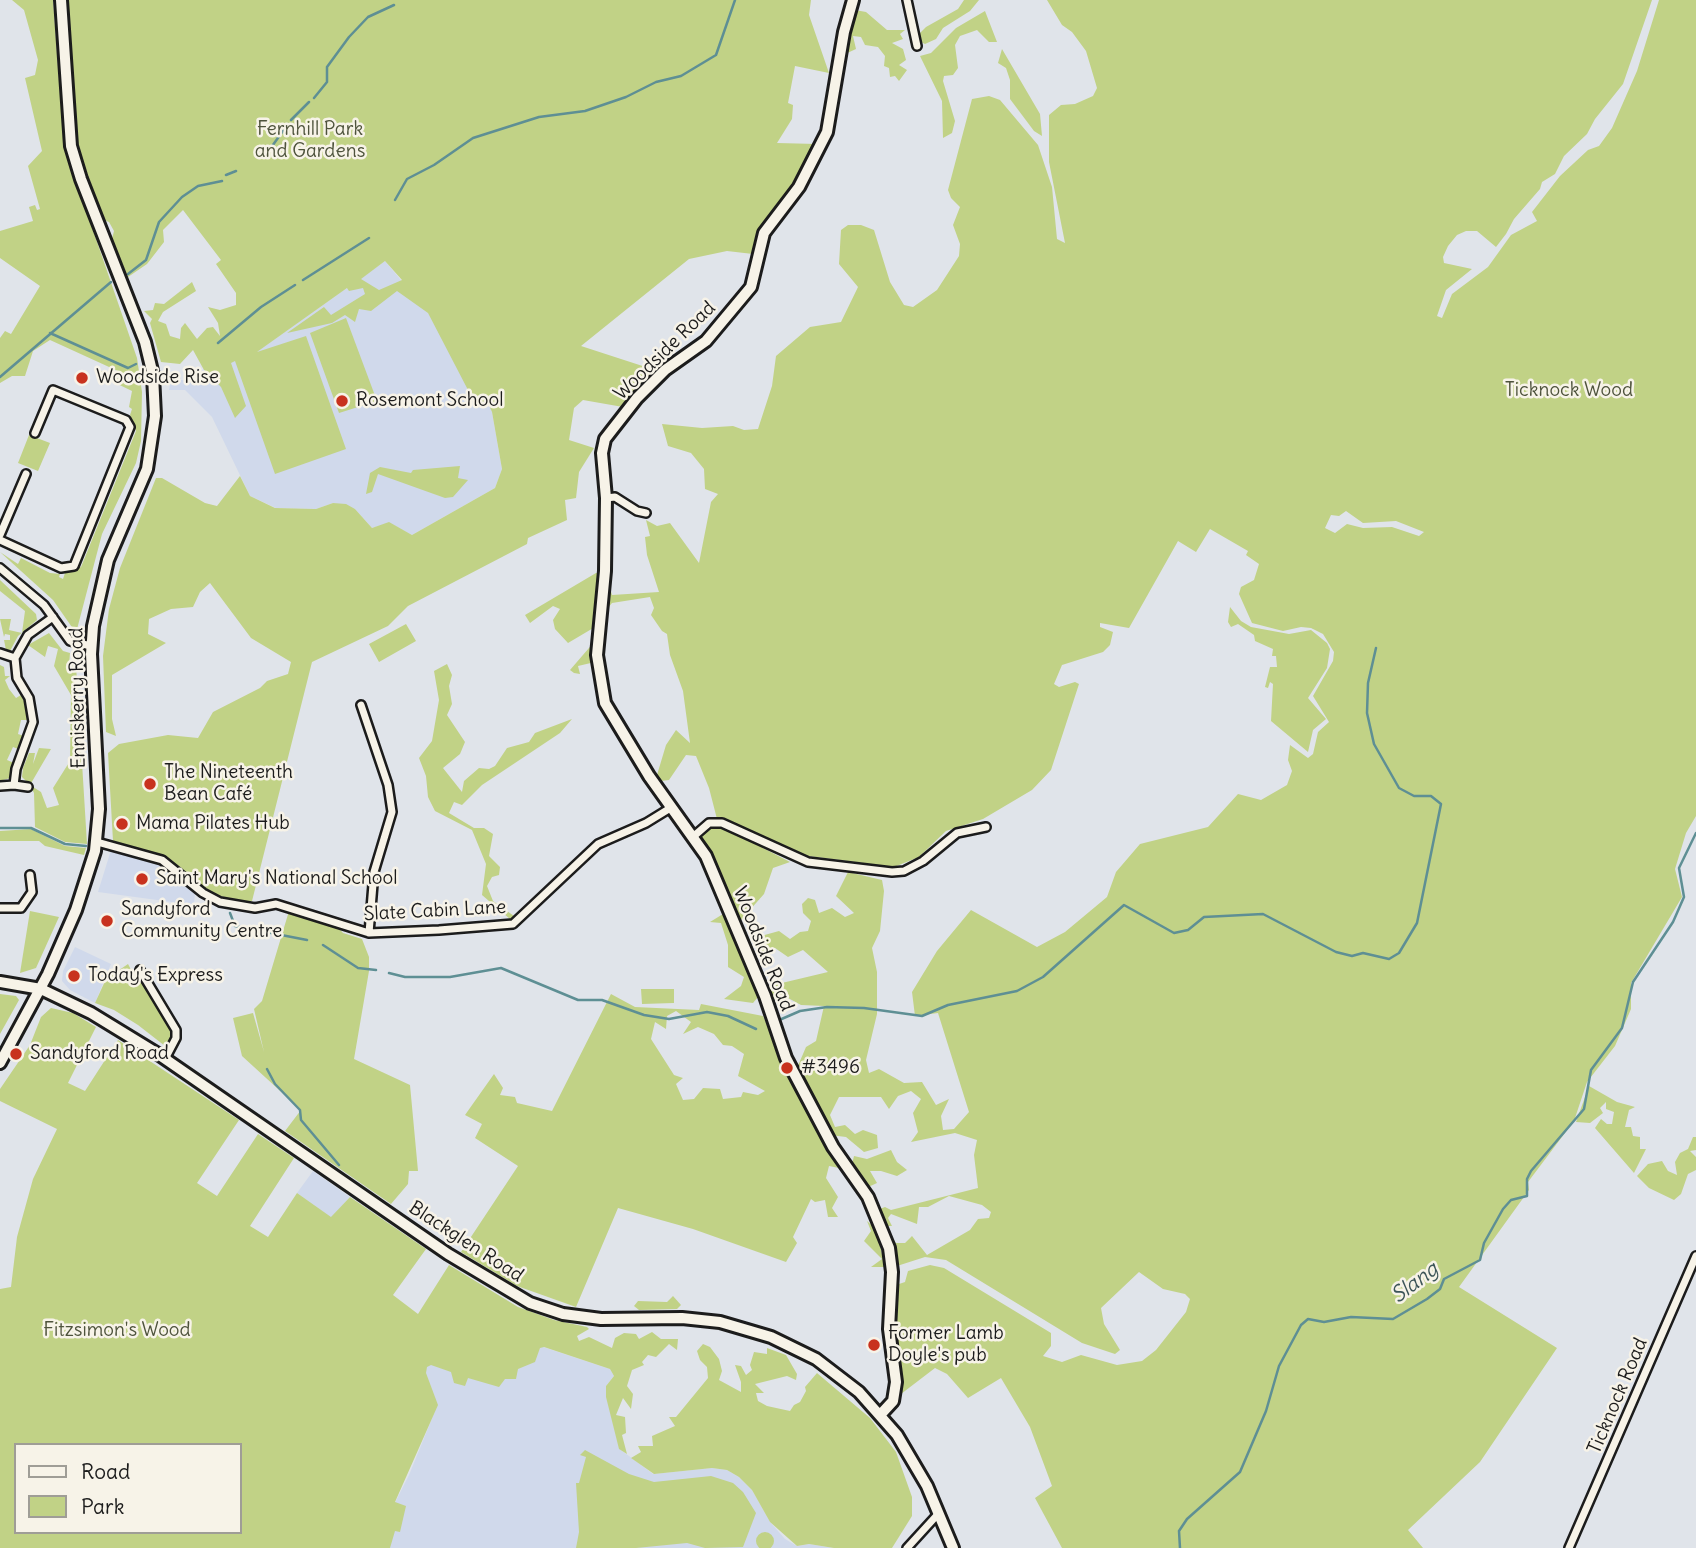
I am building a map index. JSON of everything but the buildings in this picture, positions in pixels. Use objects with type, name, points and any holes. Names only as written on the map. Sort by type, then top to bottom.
[{"type":"street","name":"Enniskerry Road","points":[[41,989],[76,910],[97,842],[99,809],[91,646],[102,578],[147,469],[154,430],[155,399],[145,342],[75,162],[70,134],[61,0]]},
{"type":"street","name":"Woodside Road","points":[[853,0],[844,32],[827,131],[799,187],[764,233],[751,287],[706,341],[665,370],[637,398],[608,435],[602,453],[606,498],[605,571],[598,640],[598,674],[604,703],[694,836],[740,932],[786,1058],[833,1147],[867,1197],[888,1248],[892,1272],[889,1329],[897,1382],[892,1401],[881,1414]]},
{"type":"street","points":[[906,0],[917,46]]},
{"type":"street","points":[[0,540],[61,568],[74,566],[130,433],[126,421],[53,390],[35,433]]},
{"type":"street","points":[[0,535],[26,474]]},
{"type":"street","points":[[606,498],[615,497],[637,511],[646,513]]},
{"type":"street","points":[[0,568],[53,617],[70,641],[91,646]]},
{"type":"street","points":[[14,785],[33,722],[29,698],[17,678],[15,658],[28,635],[53,617]]},
{"type":"street","points":[[0,653],[15,658]]},
{"type":"street","points":[[361,705],[388,785],[392,812],[374,872],[369,933]]},
{"type":"street","points":[[0,786],[29,787]]},
{"type":"street","name":"Slate Cabin Lane","points":[[97,842],[162,860],[202,893],[220,902],[255,908],[276,904],[369,933],[513,924],[531,910],[598,844],[646,824],[672,807]]},
{"type":"street","points":[[694,836],[709,823],[722,822],[808,862],[892,872],[904,871],[923,861],[957,833],[986,827]]},
{"type":"street","points":[[0,908],[21,908],[32,892],[30,875]]},
{"type":"street","points":[[140,970],[176,1030],[176,1038],[165,1059]]},
{"type":"street","name":"Blackglen Road","points":[[0,982],[41,989],[91,1013],[165,1059],[437,1247],[517,1297],[546,1309],[580,1317],[705,1320],[759,1332],[797,1348],[827,1366],[881,1414],[908,1452],[939,1513],[953,1548]]},
{"type":"street","points":[[0,1063],[41,989]]},
{"type":"street","name":"Ticknock Road","points":[[1569,1548],[1696,1256]]},
{"type":"street","points":[[907,1548],[939,1513]]},
{"type":"shaded area","name":"Rosemont School","points":[[385,261],[477,371],[492,412],[502,469],[495,488],[412,535],[389,523],[372,528],[355,509],[333,503],[316,509],[276,508],[250,496],[212,417],[185,390],[169,390],[171,380],[188,380],[194,384],[204,368],[254,354]]},
{"type":"shaded area","name":"Saint Mary's National School","points":[[111,850],[166,865],[195,891],[194,905],[98,892]]},
{"type":"shaded area","points":[[75,947],[111,964],[95,1003],[70,990],[62,981],[63,971]]},
{"type":"shaded area","points":[[313,1171],[350,1197],[331,1218],[297,1193]]},
{"type":"shaded area","points":[[534,1344],[610,1369],[614,1376],[606,1386],[621,1450],[653,1474],[712,1468],[727,1470],[752,1490],[770,1522],[785,1539],[797,1546],[809,1544],[834,1548],[372,1548],[409,1475],[435,1411],[411,1349]]},
{"type":"green space","points":[[12,0],[53,0],[64,146],[137,358],[142,392],[141,441],[136,463],[102,534],[76,633],[53,600],[0,552],[18,564],[21,558],[50,573],[60,574],[59,577],[63,579],[65,573],[81,567],[136,431],[130,415],[132,409],[129,407],[132,391],[97,374],[99,370],[128,383],[131,377],[50,340],[33,351],[25,376],[12,376],[0,383],[0,338],[5,331],[11,334],[40,286],[0,258],[0,231],[33,221],[29,207],[35,205],[37,210],[40,209],[28,166],[42,151],[25,78],[35,75],[38,60],[24,10]]},
{"type":"green space","name":"Fernhill Park and Gardens","points":[[68,0],[811,0],[809,15],[829,73],[795,66],[788,103],[793,105],[792,119],[777,143],[817,144],[800,179],[759,233],[753,254],[727,251],[689,259],[581,346],[661,372],[623,407],[583,400],[574,408],[569,440],[594,448],[579,472],[576,498],[565,500],[567,520],[528,538],[527,544],[408,606],[388,626],[312,662],[252,901],[240,902],[208,892],[166,857],[113,841],[108,753],[119,744],[168,735],[198,738],[213,712],[260,688],[267,681],[288,674],[291,662],[251,638],[210,583],[200,592],[193,607],[171,609],[149,619],[148,634],[166,643],[112,675],[112,719],[116,736],[106,732],[103,656],[109,609],[120,568],[156,478],[162,478],[205,503],[217,506],[240,476],[250,496],[275,508],[316,509],[333,503],[346,504],[355,509],[372,528],[389,522],[412,535],[495,488],[502,469],[492,412],[487,401],[483,402],[468,390],[428,313],[397,291],[371,311],[359,309],[355,322],[345,315],[332,323],[287,333],[324,307],[331,315],[365,294],[363,288],[349,291],[347,288],[257,352],[306,336],[346,449],[275,474],[235,361],[231,363],[246,406],[235,418],[221,387],[204,370],[193,350],[180,364],[161,362],[150,323],[152,319],[144,311],[153,310],[155,303],[164,304],[192,282],[196,291],[163,312],[158,321],[166,324],[170,336],[180,339],[181,328],[185,323],[197,339],[207,328],[213,327],[220,336],[218,323],[208,307],[220,310],[236,305],[236,293],[216,264],[221,260],[183,210],[163,230],[164,242],[147,264],[128,277],[112,239],[114,231],[109,222],[104,220],[77,145]],"holes":[[[385,261],[402,280],[379,290],[361,279]]]},
{"type":"green space","points":[[964,0],[979,0],[970,11],[943,28],[936,39],[925,44],[919,41],[918,35],[926,27],[958,9]]},
{"type":"green space","name":"Ticknock Wood","points":[[1047,0],[1652,0],[1623,84],[1595,119],[1587,134],[1564,156],[1555,174],[1542,182],[1540,189],[1514,219],[1496,247],[1477,231],[1466,231],[1457,235],[1448,246],[1443,257],[1444,263],[1472,269],[1446,290],[1437,316],[1442,318],[1452,294],[1488,267],[1511,235],[1537,221],[1532,212],[1560,176],[1588,150],[1599,146],[1612,128],[1637,71],[1659,0],[1696,0],[1696,816],[1686,833],[1675,869],[1682,897],[1631,983],[1631,1009],[1615,1046],[1587,1082],[1574,1121],[1528,1182],[1529,1190],[1459,1287],[1557,1348],[1480,1462],[1408,1530],[1423,1548],[1062,1548],[1035,1498],[1052,1486],[1030,1427],[1001,1378],[968,1398],[947,1374],[935,1368],[901,1394],[901,1366],[893,1337],[896,1285],[905,1282],[908,1271],[930,1265],[944,1268],[1051,1333],[1051,1346],[1043,1356],[1062,1362],[1081,1355],[1117,1365],[1142,1361],[1156,1350],[1186,1312],[1190,1299],[1185,1294],[1163,1289],[1139,1272],[1101,1308],[1104,1324],[1120,1350],[1115,1354],[1082,1343],[946,1260],[925,1257],[897,1266],[887,1234],[896,1243],[905,1243],[912,1236],[927,1255],[970,1230],[978,1219],[989,1218],[991,1212],[982,1205],[949,1196],[928,1207],[919,1207],[917,1224],[891,1214],[888,1218],[892,1226],[883,1226],[877,1210],[885,1207],[891,1210],[978,1188],[974,1155],[977,1140],[955,1133],[911,1142],[918,1132],[913,1113],[921,1099],[911,1091],[898,1096],[889,1109],[881,1097],[839,1097],[830,1115],[835,1127],[845,1125],[855,1134],[863,1130],[877,1135],[878,1148],[864,1152],[846,1137],[830,1135],[818,1118],[797,1068],[806,1047],[816,1041],[824,1006],[801,1005],[788,998],[769,999],[765,987],[828,972],[803,950],[788,957],[775,948],[767,949],[769,959],[763,966],[755,945],[761,936],[779,931],[790,939],[800,932],[808,931],[811,921],[803,913],[802,904],[808,898],[815,900],[819,913],[832,908],[845,917],[854,913],[836,896],[848,872],[882,880],[884,891],[880,931],[872,948],[877,972],[877,1014],[866,1060],[869,1073],[879,1069],[904,1083],[922,1082],[936,1105],[949,1099],[941,1116],[943,1130],[954,1129],[969,1112],[938,1013],[915,1016],[912,992],[937,951],[971,910],[1037,947],[1065,932],[1107,897],[1116,872],[1140,844],[1208,827],[1238,794],[1261,800],[1287,785],[1292,771],[1288,760],[1290,745],[1308,758],[1313,754],[1318,732],[1329,722],[1313,696],[1333,661],[1334,652],[1323,634],[1311,628],[1283,631],[1252,623],[1239,594],[1241,587],[1254,580],[1259,564],[1246,555],[1248,551],[1210,529],[1196,552],[1178,541],[1129,628],[1100,623],[1100,627],[1113,632],[1110,645],[1103,652],[1062,665],[1054,684],[1059,687],[1075,682],[1079,684],[1051,770],[1032,790],[983,819],[946,831],[919,857],[894,867],[793,854],[760,834],[717,819],[709,788],[696,756],[686,755],[669,780],[661,781],[657,775],[666,745],[676,730],[690,743],[683,691],[670,655],[667,634],[651,615],[654,608],[650,597],[612,603],[607,609],[608,581],[612,595],[659,592],[647,555],[645,537],[650,536],[646,520],[657,526],[670,523],[699,563],[711,502],[718,494],[705,489],[704,469],[691,453],[668,446],[662,424],[758,429],[772,386],[776,356],[810,327],[841,322],[858,287],[839,264],[841,230],[848,225],[861,225],[874,230],[890,282],[904,305],[913,307],[937,290],[959,256],[960,244],[953,225],[960,207],[951,198],[948,190],[972,99],[989,96],[1000,100],[1038,145],[1052,187],[1057,239],[1065,243],[1049,162],[1049,115],[1061,105],[1075,104],[1093,96],[1097,88],[1086,51],[1072,32],[1062,25]],"holes":[[[1346,511],[1363,523],[1396,521],[1424,532],[1419,536],[1392,527],[1363,528],[1347,524],[1335,533],[1325,528],[1331,515],[1339,516]]]},
{"type":"green space","points":[[855,10],[866,12],[887,30],[905,30],[900,34],[903,39],[892,43],[903,49],[906,60],[899,65],[907,70],[899,81],[895,76],[890,77],[889,68],[884,66],[885,56],[878,47],[865,45],[861,37],[853,36],[856,49],[843,55]]},
{"type":"green space","points":[[985,11],[997,42],[989,42],[977,30],[960,36],[955,45],[958,68],[953,75],[944,76],[943,81],[955,121],[952,133],[943,138],[942,101],[920,56],[931,53],[956,28]]},
{"type":"green space","points":[[1002,49],[1040,114],[1042,136],[1034,131],[1010,99],[1010,80],[1006,68],[998,63]]},
{"type":"green space","points":[[346,318],[377,401],[339,413],[310,333]]},
{"type":"green space","points":[[29,435],[50,443],[38,471],[18,463]]},
{"type":"green space","points":[[460,466],[458,478],[468,480],[453,497],[445,498],[378,474],[372,492],[366,494],[370,473],[380,467],[411,473],[413,470]]},
{"type":"green space","points":[[596,573],[602,573],[595,627],[568,643],[555,629],[553,620],[560,609],[553,606],[530,623],[525,615]]},
{"type":"green space","points":[[0,580],[36,614],[37,620],[22,633],[25,611],[0,591]]},
{"type":"green space","points":[[1230,607],[1241,621],[1251,627],[1289,634],[1311,630],[1327,643],[1330,649],[1327,668],[1308,698],[1326,719],[1313,730],[1308,752],[1271,721],[1273,684],[1270,682],[1268,688],[1265,687],[1270,667],[1277,667],[1276,656],[1272,656],[1273,649],[1255,641],[1254,635],[1238,624],[1231,627],[1228,622]]},
{"type":"green space","points":[[0,619],[11,619],[9,630],[22,633],[10,651],[6,650],[4,640],[10,640],[10,635],[5,634],[4,637]]},
{"type":"green space","points":[[406,624],[416,641],[379,662],[369,644]]},
{"type":"green space","points":[[49,633],[63,651],[70,653],[69,665],[76,665],[87,844],[65,842],[35,827],[34,793],[30,785],[41,792],[47,808],[59,805],[53,788],[70,761],[71,695],[54,666],[58,649],[48,646],[45,657],[28,645]]},
{"type":"green space","points":[[595,641],[595,662],[578,666],[580,674],[570,670]]},
{"type":"green space","points":[[447,664],[452,675],[449,686],[452,704],[447,715],[465,742],[460,754],[443,768],[462,792],[464,781],[479,768],[489,769],[495,766],[507,748],[529,742],[535,733],[572,719],[560,733],[482,785],[462,805],[454,802],[449,813],[474,828],[484,828],[493,834],[489,856],[500,867],[499,875],[492,877],[487,886],[493,901],[514,916],[510,919],[482,895],[486,864],[472,830],[435,811],[428,797],[426,776],[419,758],[432,741],[439,700],[434,671]]},
{"type":"green space","points":[[0,665],[4,667],[5,676],[10,676],[5,680],[9,689],[16,698],[21,695],[24,701],[27,720],[21,720],[18,734],[24,736],[18,749],[13,747],[7,760],[14,763],[10,778],[0,781]]},
{"type":"green space","points":[[39,748],[51,749],[30,785],[22,777],[23,768],[29,753],[35,753],[33,764]]},
{"type":"green space","points":[[716,824],[765,845],[763,848],[790,862],[773,868],[764,894],[741,920],[700,837],[708,827]]},
{"type":"green space","points":[[31,829],[65,846],[86,848],[84,855],[45,846],[39,841],[0,841],[0,831]]},
{"type":"green space","points":[[30,911],[59,917],[36,968],[20,973]]},
{"type":"green space","points":[[289,911],[336,925],[343,933],[362,939],[369,957],[354,1059],[410,1085],[418,1171],[409,1171],[408,1184],[391,1204],[285,1131],[301,1110],[242,1056],[233,1018],[253,1013],[264,1052],[254,1009],[262,1001]]},
{"type":"green space","points":[[723,914],[758,997],[753,1003],[724,999],[741,986],[744,977],[728,967],[728,945],[721,923],[710,922]]},
{"type":"green space","points":[[128,964],[137,981],[143,981],[171,1031],[171,1040],[165,1046],[114,1010],[95,1003],[106,979]]},
{"type":"green space","points":[[641,989],[674,989],[674,1003],[642,1004]]},
{"type":"green space","points":[[0,994],[16,996],[19,1000],[0,1034]]},
{"type":"green space","points":[[611,994],[635,1007],[699,1010],[701,1004],[763,1016],[801,1102],[839,1168],[829,1166],[826,1178],[838,1197],[832,1208],[838,1217],[828,1217],[825,1200],[815,1202],[811,1199],[793,1237],[797,1243],[786,1262],[693,1229],[618,1208],[576,1307],[517,1286],[461,1252],[518,1166],[475,1138],[482,1124],[465,1115],[494,1074],[503,1088],[500,1095],[515,1097],[517,1103],[552,1111]],"holes":[[[676,1011],[691,1022],[683,1034],[698,1027],[714,1034],[723,1045],[732,1046],[744,1054],[738,1076],[765,1091],[758,1095],[743,1092],[741,1097],[723,1099],[720,1089],[703,1088],[694,1099],[683,1100],[676,1084],[683,1078],[674,1075],[651,1039],[655,1022],[666,1029],[667,1016]]]},
{"type":"green space","name":"Fitzsimon's Wood","points":[[51,1008],[73,1013],[96,1027],[68,1083],[85,1091],[118,1040],[239,1120],[197,1183],[217,1196],[258,1134],[294,1158],[250,1226],[268,1237],[297,1193],[331,1217],[350,1197],[426,1249],[393,1295],[418,1314],[449,1265],[518,1307],[554,1320],[587,1327],[589,1329],[577,1336],[579,1341],[589,1337],[612,1348],[615,1338],[624,1333],[636,1334],[639,1339],[652,1332],[661,1339],[678,1339],[677,1350],[669,1344],[656,1357],[648,1355],[642,1362],[644,1365],[632,1370],[627,1386],[633,1394],[631,1409],[623,1398],[616,1415],[625,1417],[626,1433],[622,1435],[627,1454],[619,1449],[606,1397],[606,1386],[614,1376],[610,1369],[544,1347],[540,1348],[535,1362],[518,1369],[516,1379],[505,1379],[499,1387],[468,1378],[465,1386],[454,1383],[451,1372],[431,1365],[427,1367],[426,1373],[438,1405],[395,1502],[406,1506],[400,1532],[395,1531],[390,1548],[0,1548],[0,1289],[11,1287],[17,1237],[33,1179],[57,1129],[0,1101],[0,1089],[30,1045],[41,1017]]},
{"type":"green space","points":[[1589,1086],[1617,1102],[1635,1107],[1629,1110],[1625,1127],[1631,1127],[1633,1136],[1640,1137],[1640,1149],[1646,1149],[1634,1173],[1595,1128],[1601,1119],[1612,1124],[1614,1112],[1606,1109],[1606,1102],[1600,1108],[1603,1113],[1590,1123],[1576,1122]]},
{"type":"green space","points":[[1693,1137],[1696,1137],[1696,1150],[1690,1151],[1696,1157],[1696,1170],[1688,1174],[1681,1194],[1674,1200],[1649,1188],[1637,1176],[1648,1164],[1662,1161],[1668,1171],[1677,1175],[1675,1162],[1680,1153],[1688,1149]]},
{"type":"green space","points":[[891,1150],[897,1162],[907,1170],[897,1176],[870,1171],[877,1183],[866,1188],[851,1168],[854,1156],[867,1159]]},
{"type":"green space","points":[[867,1221],[876,1229],[885,1267],[871,1267],[882,1259],[864,1241],[871,1231]]},
{"type":"green space","points":[[673,1296],[681,1305],[677,1309],[639,1310],[634,1306],[638,1301],[667,1302]]},
{"type":"green space","points":[[703,1344],[710,1347],[719,1359],[722,1371],[719,1380],[741,1392],[741,1382],[735,1365],[741,1366],[746,1375],[752,1370],[750,1365],[754,1352],[767,1354],[767,1348],[786,1355],[797,1374],[796,1380],[787,1376],[755,1384],[764,1393],[756,1393],[758,1401],[767,1406],[790,1411],[800,1402],[806,1391],[805,1387],[817,1373],[870,1418],[896,1452],[912,1497],[912,1516],[892,1548],[834,1548],[809,1544],[797,1546],[770,1522],[752,1490],[727,1470],[712,1468],[654,1474],[631,1458],[641,1452],[638,1446],[653,1446],[652,1436],[675,1426],[669,1417],[676,1417],[708,1378],[707,1367],[700,1360],[697,1351]]},
{"type":"green space","points":[[585,1450],[629,1474],[654,1482],[711,1476],[733,1483],[743,1492],[756,1513],[743,1547],[705,1548],[687,1543],[636,1548],[576,1548],[579,1532],[576,1483],[579,1483],[586,1457],[580,1455]]},
{"type":"green space","points":[[765,1532],[773,1538],[773,1544],[768,1549],[759,1547],[756,1541],[759,1535]]},
{"type":"waterway","points":[[395,200],[407,179],[434,165],[473,138],[539,117],[585,111],[626,97],[656,82],[681,76],[716,55],[735,0]]},
{"type":"waterway","points":[[314,98],[327,82],[327,67],[349,37],[368,17],[394,5]]},
{"type":"waterway","points":[[291,120],[309,102]]},
{"type":"waterway","points":[[261,155],[270,149],[288,124]]},
{"type":"waterway","points":[[226,175],[236,171]]},
{"type":"waterway","points":[[128,274],[146,260],[159,222],[182,197],[198,186],[222,181]]},
{"type":"waterway","points":[[303,280],[369,238]]},
{"type":"waterway","points":[[0,377],[111,282]]},
{"type":"waterway","points":[[218,343],[261,307],[295,285]]},
{"type":"waterway","points":[[50,333],[128,368],[136,364]]},
{"type":"waterway","points":[[777,1021],[800,1011],[827,1007],[864,1008],[922,1016],[948,1005],[1017,991],[1043,977],[1124,905],[1174,933],[1188,930],[1204,917],[1263,914],[1336,952],[1352,956],[1363,953],[1389,959],[1399,953],[1417,923],[1441,804],[1431,796],[1414,796],[1399,788],[1374,744],[1367,713],[1368,683],[1376,648]]},
{"type":"waterway","points":[[0,828],[31,828],[65,844],[86,846]]},
{"type":"waterway","name":"Slang","points":[[1180,1548],[1179,1531],[1187,1519],[1240,1472],[1266,1411],[1279,1366],[1301,1325],[1308,1319],[1324,1322],[1351,1317],[1393,1319],[1440,1289],[1444,1279],[1480,1260],[1484,1243],[1503,1209],[1511,1200],[1527,1196],[1527,1179],[1531,1171],[1584,1109],[1591,1070],[1622,1028],[1633,982],[1673,922],[1684,897],[1679,868],[1696,833]]},
{"type":"waterway","points":[[230,913],[235,926],[307,940]]},
{"type":"waterway","points":[[323,945],[358,968],[376,970]]},
{"type":"waterway","points":[[389,973],[405,977],[450,977],[501,968],[578,1000],[602,1000],[644,1015],[669,1019],[707,1012],[728,1016],[756,1029]]},
{"type":"waterway","points":[[267,1069],[275,1084],[300,1110],[301,1120],[339,1165]]},
{"type":"place","name":"Woodside Rise","points":[[82,378]]},
{"type":"place","name":"Rosemont School","points":[[342,401]]},
{"type":"place","name":"The Nineteenth Bean Café","points":[[150,784]]},
{"type":"place","name":"Mama Pilates Hub","points":[[122,824]]},
{"type":"place","name":"Saint Mary's National School","points":[[142,879]]},
{"type":"place","name":"Sandyford Community Centre","points":[[107,921]]},
{"type":"place","name":"Today's Express","points":[[74,976]]},
{"type":"place","name":"Sandyford Road","points":[[16,1054]]},
{"type":"place","name":"#3496","points":[[787,1068]]},
{"type":"place","name":"Former Lamb Doyle's pub","points":[[874,1345]]}]
